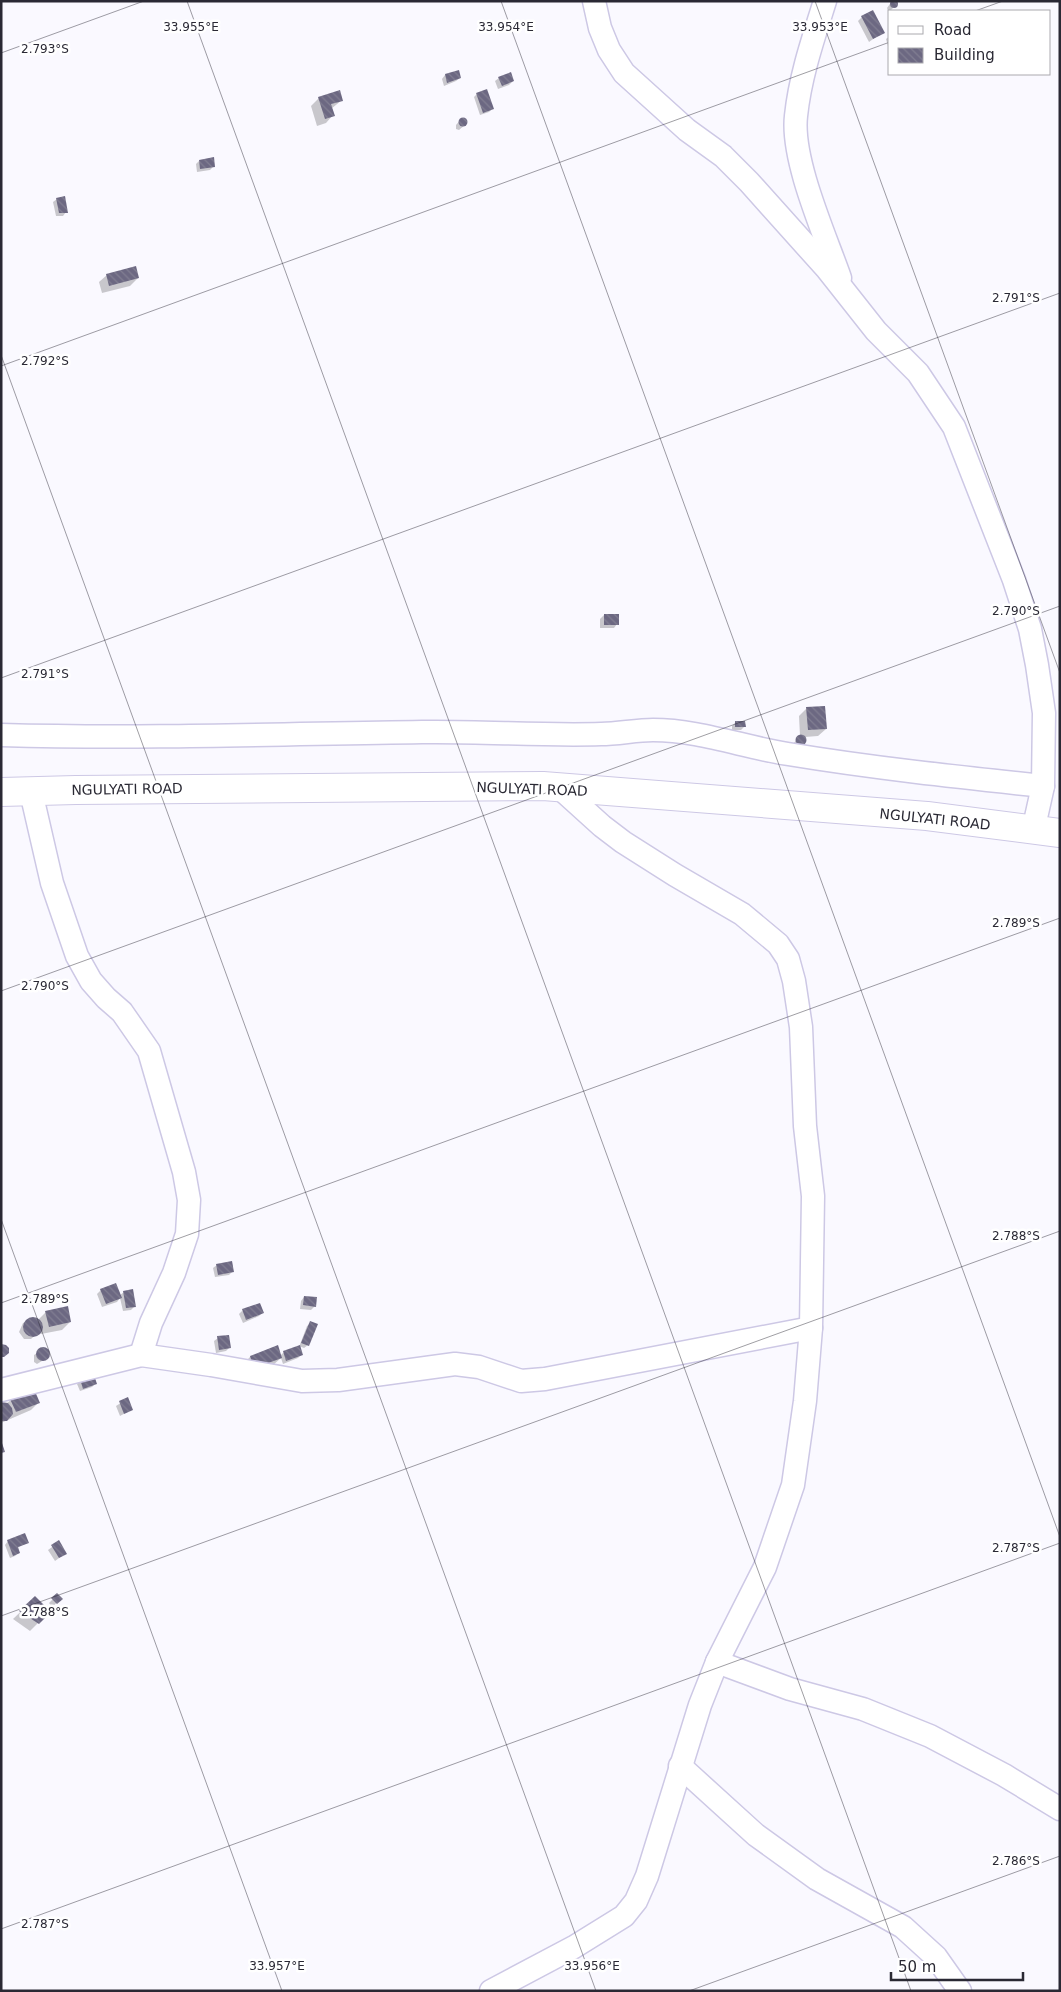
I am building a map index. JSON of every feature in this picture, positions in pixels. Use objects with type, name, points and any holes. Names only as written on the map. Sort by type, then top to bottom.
[{"type":"main road","name":"NGULYATI ROAD","points":[[1,792],[106,789],[543,786],[927,816],[1046,832]]},
{"type":"street","points":[[594,1],[600,28],[609,50],[624,73],[687,130],[723,156],[749,182],[846,293],[876,331],[918,373],[954,427],[1014,580],[1030,629],[1044,713],[1043,786],[1046,832]]},
{"type":"street","points":[[825,1],[806,63],[796,118],[798,153],[846,293]]},
{"type":"street","points":[[1,736],[141,737],[439,732],[537,735],[604,734],[652,730],[688,732],[756,749],[836,761],[920,773],[1043,786]]},
{"type":"street","points":[[490,1991],[574,1947],[624,1916],[636,1901],[647,1876],[680,1766],[717,1662],[765,1567],[793,1485],[805,1400],[811,1328],[813,1196],[805,1126],[801,1027],[794,981],[788,959],[778,944],[742,914],[623,842],[602,826],[560,788]]},
{"type":"street","points":[[31,792],[52,883],[77,956],[91,981],[122,1012],[149,1051],[184,1172],[189,1200],[187,1234],[174,1273],[151,1323],[141,1355]]},
{"type":"street","points":[[1,1390],[141,1355],[302,1381],[338,1380],[455,1364],[479,1367],[521,1381],[610,1368],[811,1328]]},
{"type":"street","points":[[717,1662],[790,1689],[863,1709],[930,1736],[1004,1775],[1060,1808]]},
{"type":"street","points":[[680,1766],[756,1834],[817,1879],[903,1927],[936,1957],[960,1991]]},
{"type":"building","points":[[894,0],[898,4],[894,8],[890,4]]},
{"type":"building","points":[[873,10],[885,33],[873,39],[861,16]]},
{"type":"building","points":[[459,70],[461,78],[447,83],[445,74]]},
{"type":"building","points":[[511,72],[514,81],[502,86],[498,77]]},
{"type":"building","points":[[487,89],[494,109],[483,113],[476,93]]},
{"type":"building","points":[[340,90],[343,101],[331,104],[335,116],[325,119],[318,97]]},
{"type":"building","points":[[463,117],[468,122],[463,127],[458,122]]},
{"type":"building","points":[[214,157],[215,167],[200,169],[199,160]]},
{"type":"building","points":[[65,196],[68,213],[59,213],[56,198]]},
{"type":"building","points":[[136,266],[139,278],[109,286],[106,274]]},
{"type":"building","points":[[604,614],[619,614],[619,625],[604,625]]},
{"type":"building","points":[[825,706],[827,729],[808,730],[806,707]]},
{"type":"building","points":[[735,721],[745,721],[746,727],[735,727]]},
{"type":"building","points":[[801,734],[807,740],[801,746],[795,740]]},
{"type":"building","points":[[232,1261],[234,1272],[218,1275],[216,1264]]},
{"type":"building","points":[[116,1283],[122,1298],[106,1304],[100,1289]]},
{"type":"building","points":[[133,1289],[136,1307],[126,1308],[123,1291]]},
{"type":"building","points":[[304,1296],[317,1297],[316,1307],[303,1305]]},
{"type":"building","points":[[260,1303],[264,1313],[246,1320],[242,1309]]},
{"type":"building","points":[[68,1306],[71,1322],[49,1327],[45,1311]]},
{"type":"building","points":[[33,1317],[40,1320],[43,1327],[40,1334],[33,1337],[26,1334],[23,1327],[26,1320]]},
{"type":"building","points":[[310,1321],[318,1324],[309,1346],[301,1343]]},
{"type":"building","points":[[229,1335],[231,1348],[219,1350],[217,1336]]},
{"type":"building","points":[[1,1344],[9,1348],[9,1353],[4,1357],[1,1357]]},
{"type":"building","points":[[278,1345],[282,1358],[254,1368],[250,1356]]},
{"type":"building","points":[[300,1345],[303,1355],[286,1361],[283,1351]]},
{"type":"building","points":[[43,1347],[48,1349],[50,1354],[48,1359],[43,1361],[38,1359],[36,1354],[38,1349]]},
{"type":"building","points":[[94,1375],[97,1384],[83,1389],[80,1379]]},
{"type":"building","points":[[34,1389],[40,1403],[16,1412],[10,1399]]},
{"type":"building","points":[[128,1397],[133,1410],[124,1414],[119,1401]]},
{"type":"building","points":[[1,1402],[8,1403],[12,1408],[13,1414],[7,1421],[1,1421]]},
{"type":"building","points":[[1,1440],[5,1452],[1,1453]]},
{"type":"building","points":[[25,1533],[29,1543],[18,1547],[20,1553],[13,1556],[7,1540]]},
{"type":"building","points":[[59,1540],[67,1554],[59,1558],[51,1545]]},
{"type":"building","points":[[57,1593],[63,1599],[57,1604],[51,1598]]},
{"type":"building","points":[[35,1596],[51,1612],[39,1624],[19,1611]]}]
